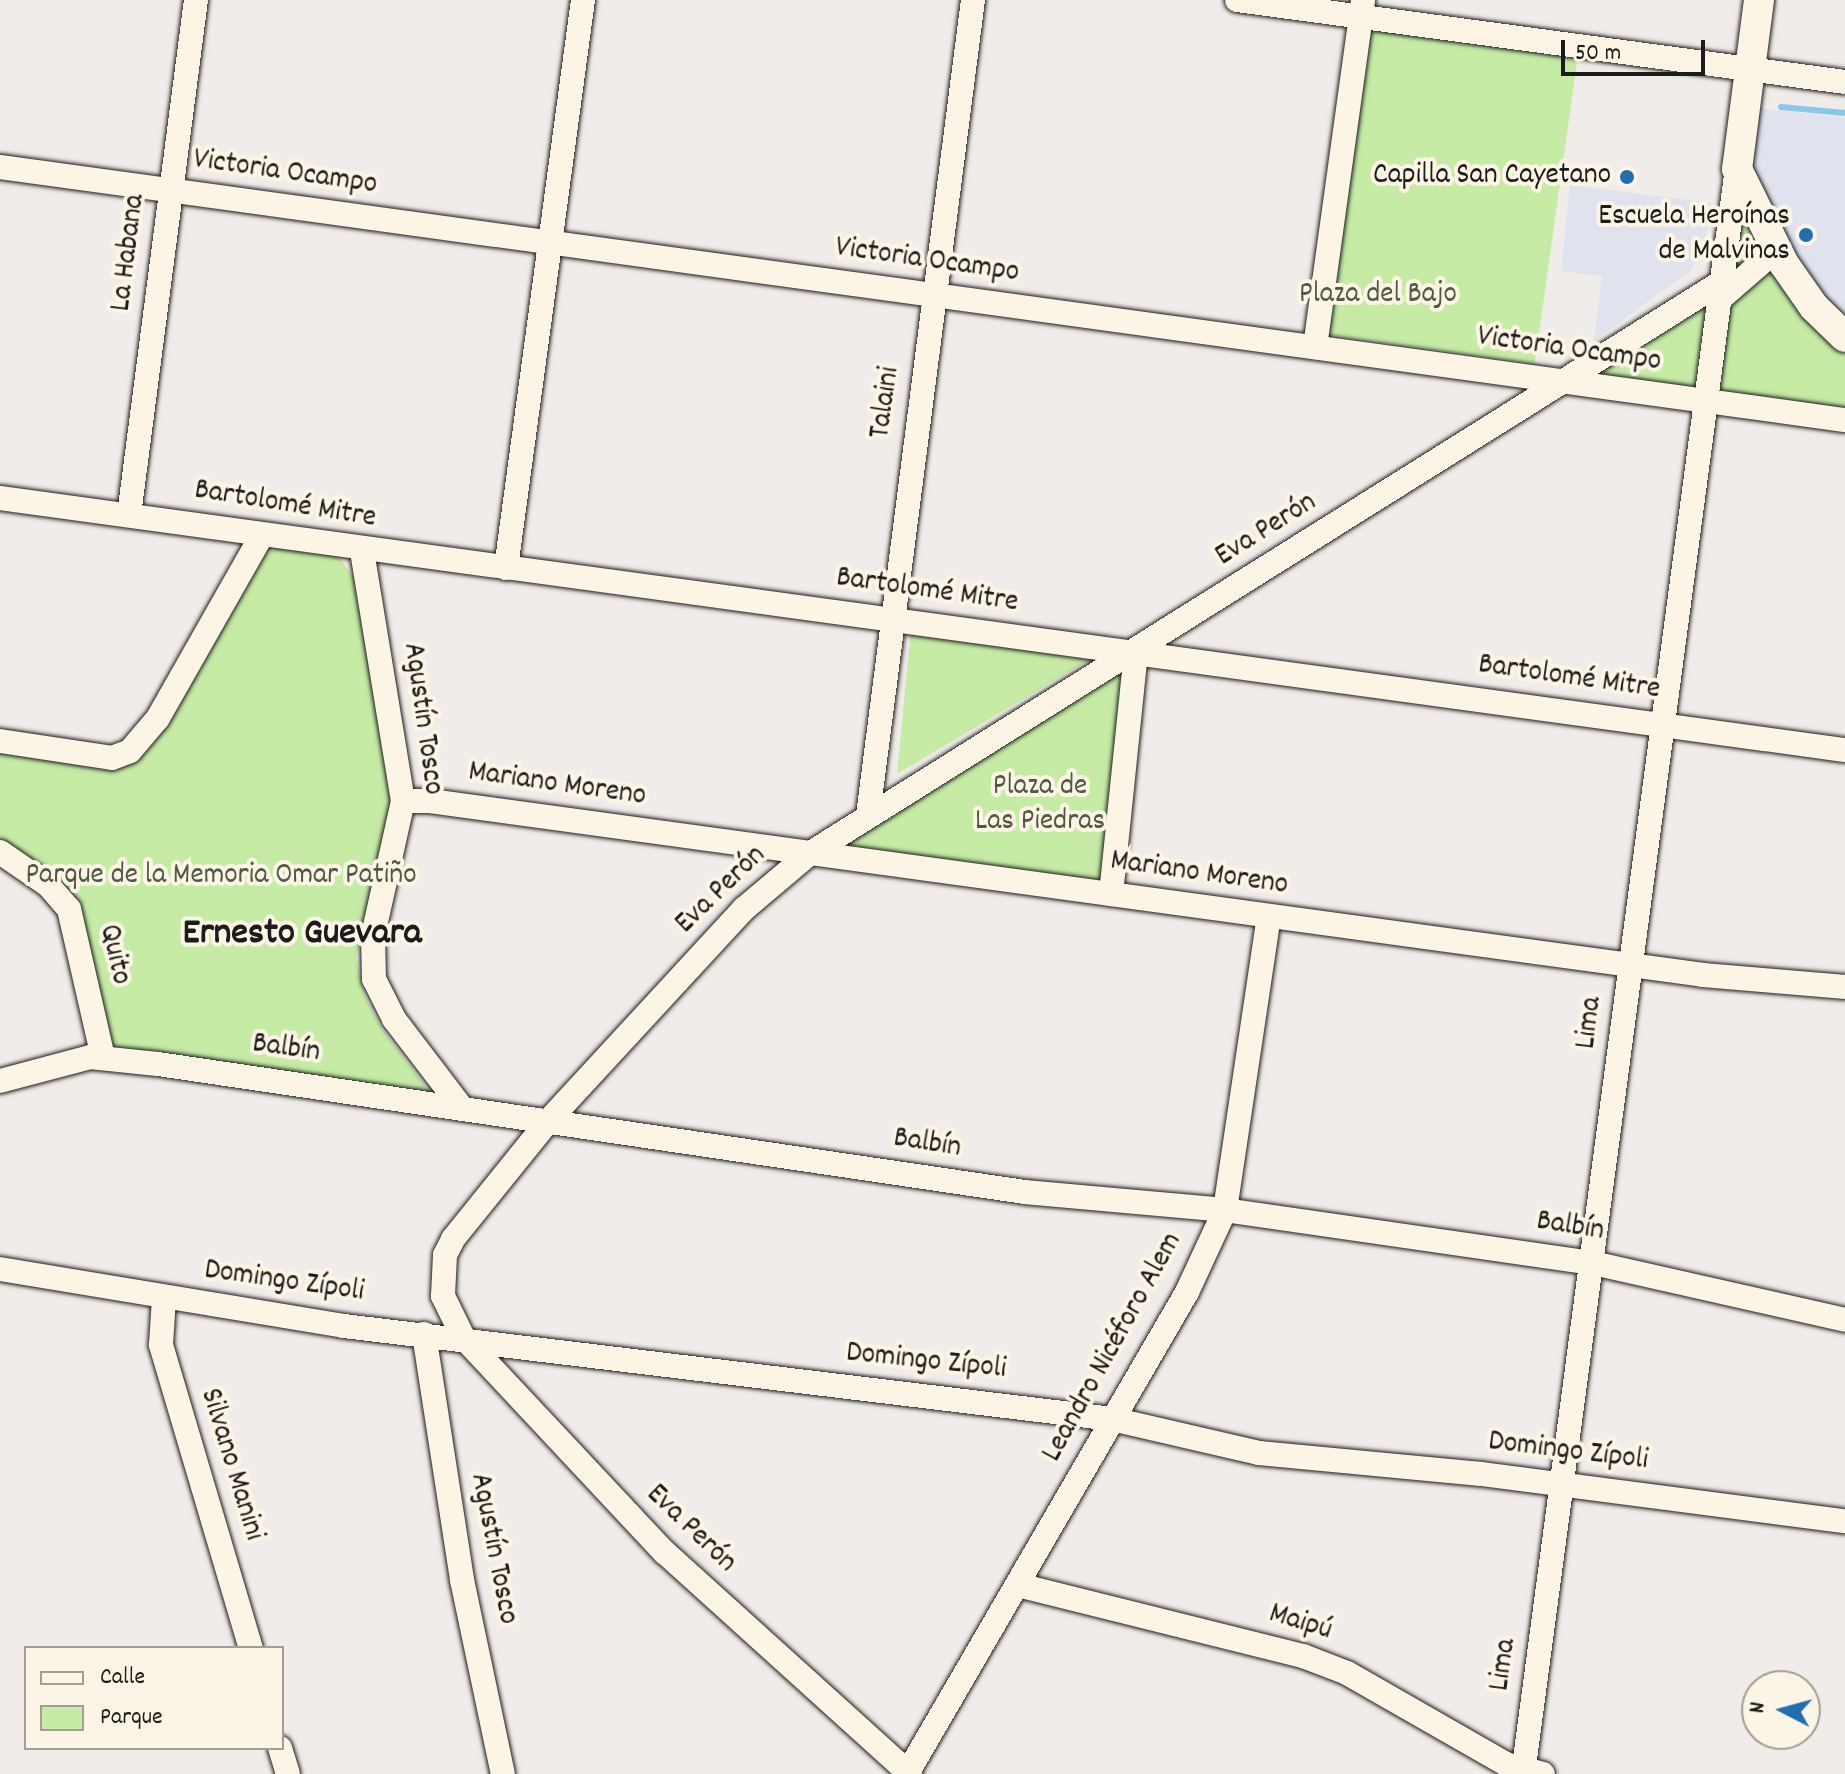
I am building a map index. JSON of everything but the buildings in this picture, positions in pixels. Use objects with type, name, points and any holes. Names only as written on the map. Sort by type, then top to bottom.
[{"type":"main road","points":[[1759,0],[1737,169],[1776,250],[1814,307],[1845,337]]},
{"type":"street","name":"La Habana","points":[[129,515],[196,0]]},
{"type":"street","points":[[506,568],[583,0]]},
{"type":"street","name":"Talaini","points":[[868,815],[889,619],[973,0]]},
{"type":"street","points":[[1237,0],[1362,8],[1750,71],[1845,82]]},
{"type":"street","points":[[1315,347],[1362,8]]},
{"type":"street","name":"Victoria Ocampo","points":[[0,167],[1845,420]]},
{"type":"street","name":"Lima","points":[[1530,1773],[1562,1484],[1737,169]]},
{"type":"street","name":"Eva Perón","points":[[909,1773],[665,1553],[463,1337],[443,1296],[445,1255],[466,1221],[550,1119],[745,908],[809,854],[1561,383],[1722,290],[1776,250]]},
{"type":"street","name":"Bartolomé Mitre","points":[[0,498],[362,551],[1136,651],[1845,750]]},
{"type":"street","points":[[0,741],[112,758],[130,751],[158,718],[262,535]]},
{"type":"street","name":"Agustín Tosco","points":[[362,551],[403,801],[373,935],[374,979],[394,1019],[461,1107]]},
{"type":"street","points":[[1111,894],[1136,651]]},
{"type":"street","name":"Mariano Moreno","points":[[403,801],[430,801],[1631,965],[1845,987]]},
{"type":"street","name":"Quito","points":[[0,852],[48,885],[69,909],[103,1057]]},
{"type":"street","name":"Leandro Nicéforo Alem","points":[[909,1773],[1187,1292],[1225,1210],[1269,917]]},
{"type":"street","name":"Balbín","points":[[0,1081],[103,1057],[550,1119],[1025,1192],[1225,1210],[1593,1263],[1845,1320]]},
{"type":"street","name":"Domingo Zípoli","points":[[0,1269],[164,1298],[424,1334],[1112,1419],[1259,1453],[1562,1484],[1845,1521]]},
{"type":"street","name":"Silvano Manini","points":[[164,1298],[161,1345],[250,1646]]},
{"type":"street","name":"Agustín Tosco","points":[[424,1334],[462,1580],[503,1774]]},
{"type":"street","name":"Maipú","points":[[1018,1585],[1303,1656],[1347,1673],[1530,1773]]},
{"type":"street","points":[[281,1750],[288,1774]]},
{"type":"shaded area","name":"Escuela Heroínas de Malvinas","points":[[1745,106],[1845,118],[1845,337],[1759,220]]},
{"type":"shaded area","points":[[1570,185],[1712,203],[1704,245],[1691,270],[1594,341],[1602,276],[1561,271]]},
{"type":"green space","name":"Plaza del Bajo","points":[[1366,26],[1578,56],[1535,364],[1323,334]]},
{"type":"green space","points":[[1737,169],[1845,337],[1845,420],[1561,383],[1723,281]]},
{"type":"green space","name":"Parque de la Memoria Omar Patiño","points":[[269,546],[339,557],[357,583],[392,812],[356,958],[364,993],[382,1029],[430,1092],[115,1049],[64,885],[0,843],[0,753],[114,767]]},
{"type":"green space","points":[[911,629],[1097,655],[897,774]]},
{"type":"green space","name":"Plaza de Las Piedras","points":[[1136,651],[1111,894],[809,854]]},
{"type":"waterway","points":[[1781,107],[1845,113]]},
{"type":"place","name":"Capilla San Cayetano","points":[[1627,177]]},
{"type":"place","name":"Escuela Heroínas de Malvinas","points":[[1806,235]]},
{"type":"district","name":"Ernesto Guevara","points":[[302,935]]}]
